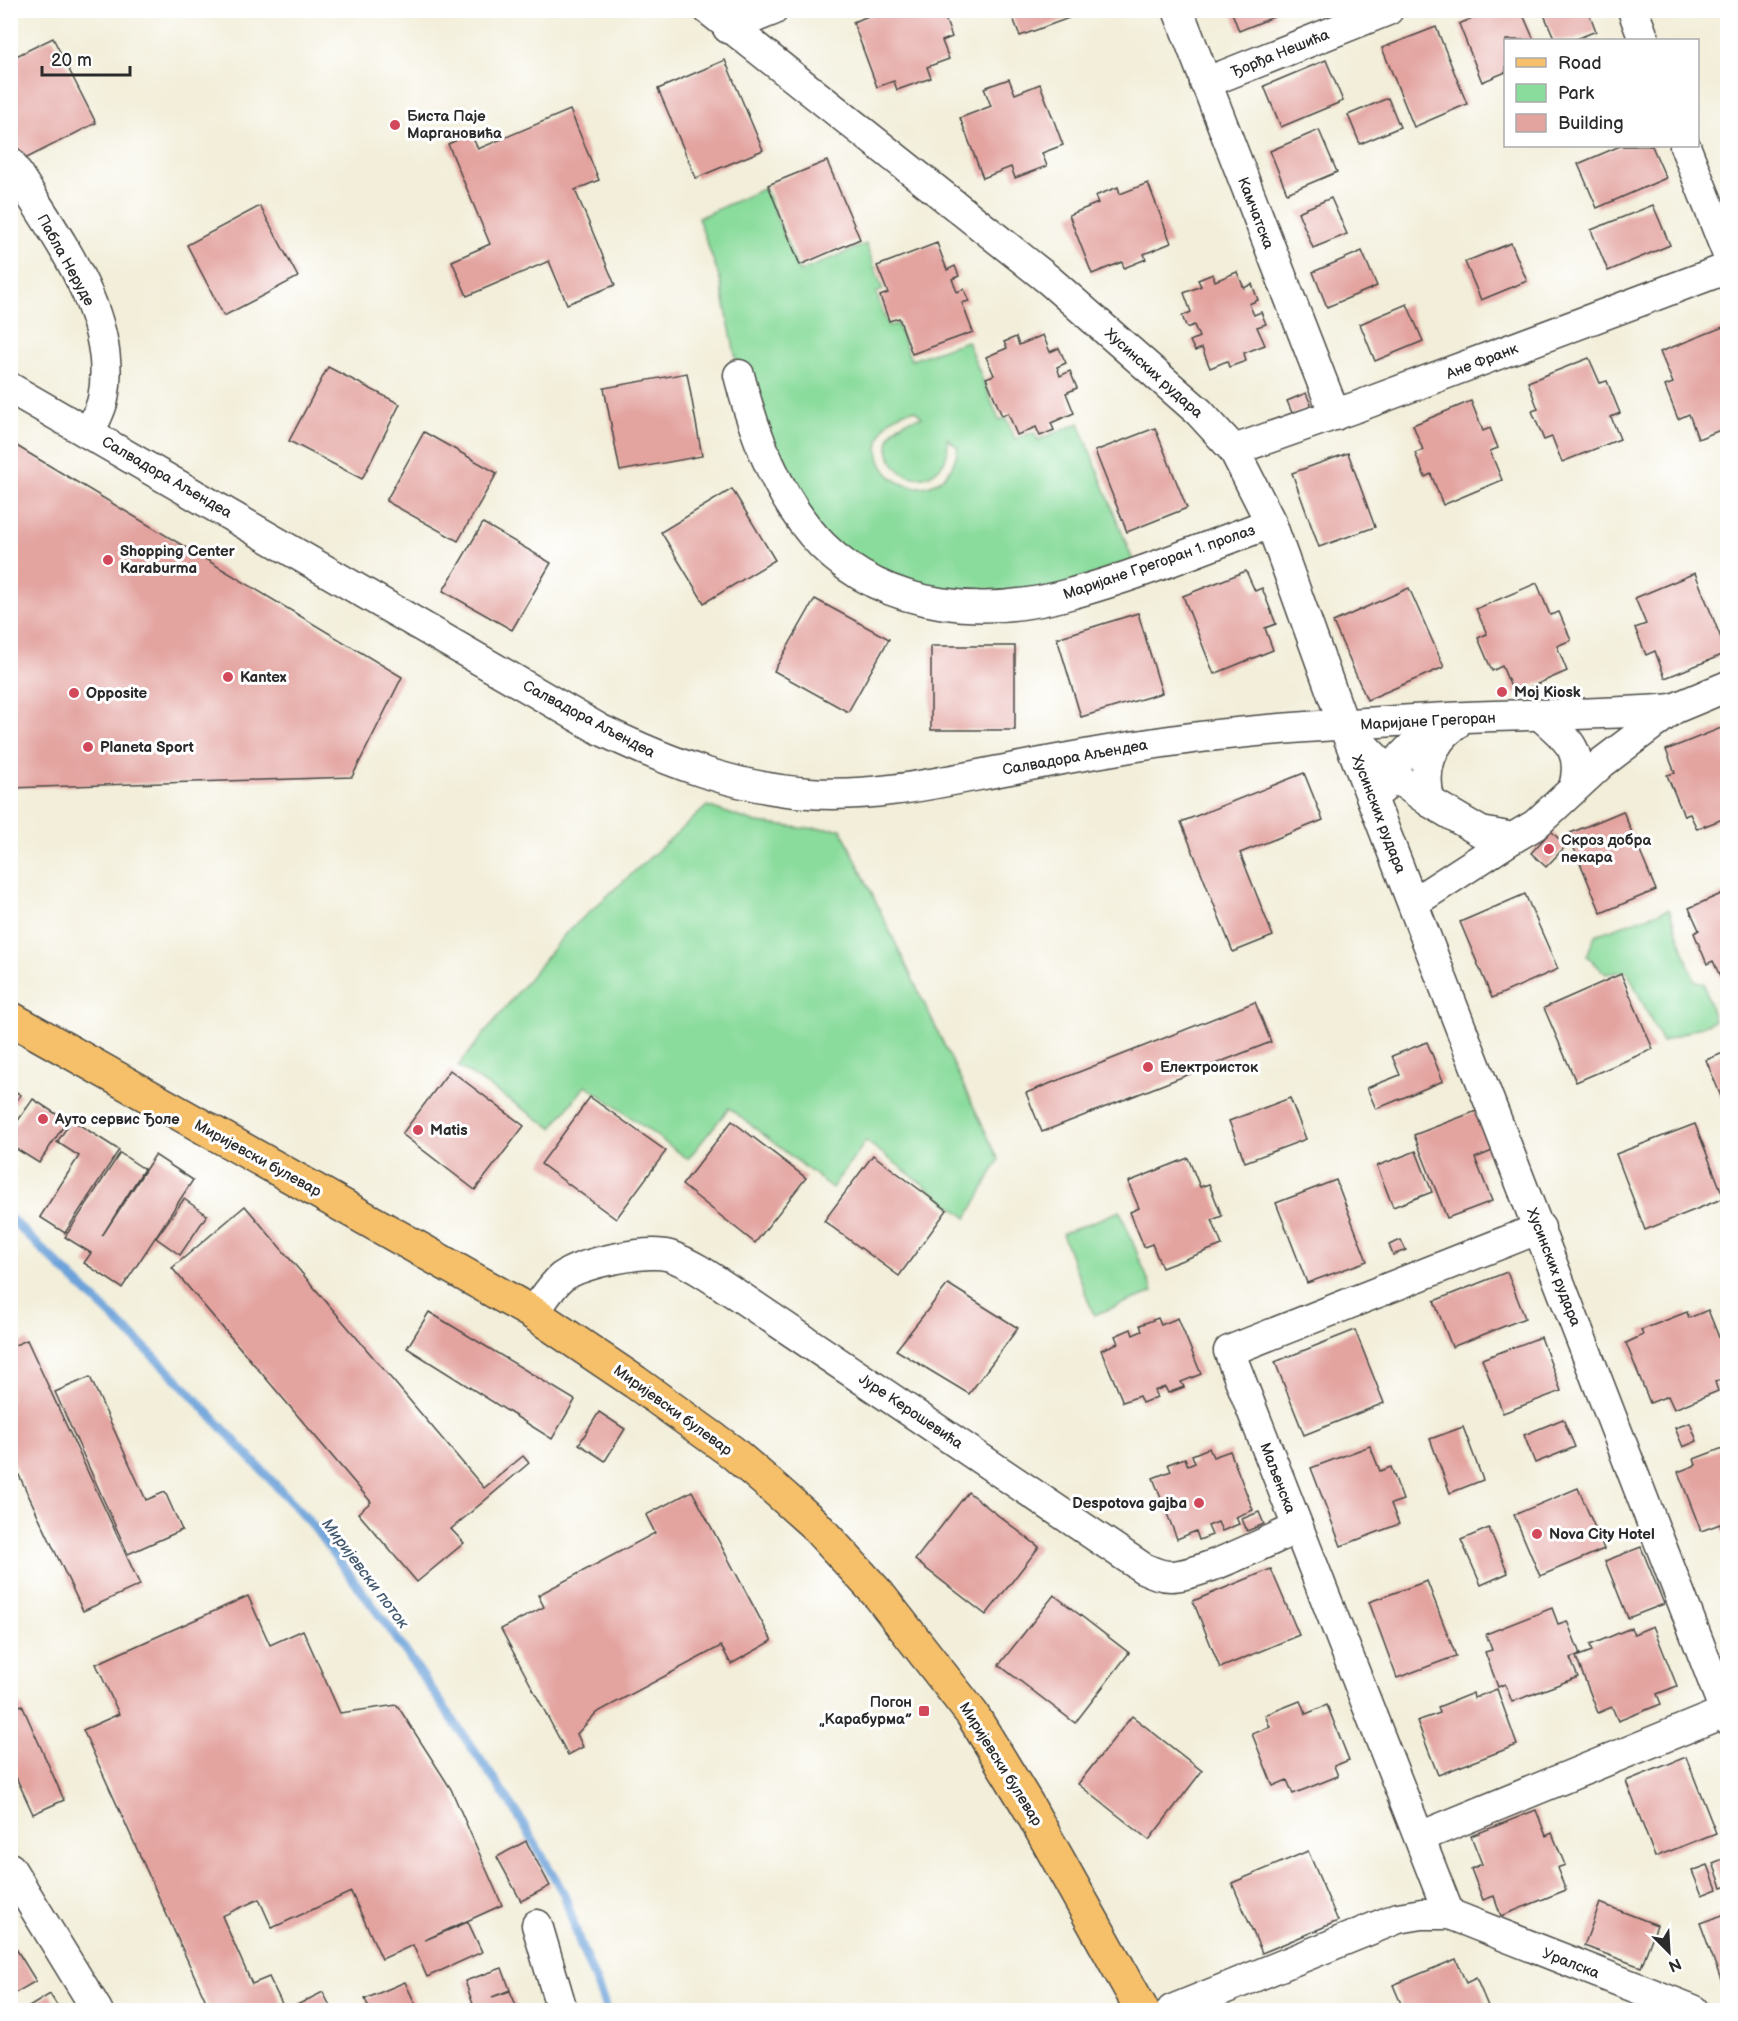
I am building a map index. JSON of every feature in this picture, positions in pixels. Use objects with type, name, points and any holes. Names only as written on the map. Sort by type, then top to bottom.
[{"type":"main road","name":"Миријевски булевар","points":[[10,1018],[533,1313],[635,1382],[732,1452],[813,1523],[879,1595],[914,1636],[972,1714],[1002,1760],[1142,2010]]},
{"type":"street","points":[[718,19],[773,10]]},
{"type":"street","name":"Камчатска","points":[[1178,10],[1335,415]]},
{"type":"street","name":"Ђорђа Нешића","points":[[1205,83],[1388,10]]},
{"type":"street","points":[[1633,10],[1644,39]]},
{"type":"street","name":"Хусинских рудара","points":[[718,19],[1049,280],[1199,412],[1234,450],[1271,524],[1344,726],[1540,1228],[1726,1716]]},
{"type":"street","points":[[1685,147],[1728,255]]},
{"type":"street","name":"Пабла Неруде","points":[[10,162],[77,273],[101,329],[105,372],[103,400],[89,433]]},
{"type":"street","name":"Ане Франк","points":[[1234,450],[1335,415],[1728,268]]},
{"type":"street","name":"Маријане Грегоран 1. пролаз","points":[[739,375],[750,416],[766,457],[806,525],[821,544],[841,561],[867,577],[915,599],[959,607],[1011,605],[1052,598],[1092,587],[1271,524]]},
{"type":"street","name":"Салвадора Аљендеа","points":[[10,388],[602,730],[685,767],[752,785],[811,794],[876,790],[944,782],[1176,740],[1344,726]]},
{"type":"street","name":"Маријане Грегоран","points":[[1344,726],[1390,772],[1430,802],[1481,832],[1513,838],[1535,825],[1612,755],[1674,709],[1728,686]]},
{"type":"street","name":"Маријане Грегоран","points":[[1344,726],[1468,717],[1541,716],[1674,709]]},
{"type":"street","points":[[1541,716],[1569,742],[1575,752],[1578,772],[1574,788]]},
{"type":"street","points":[[1375,803],[1403,752],[1418,740],[1468,717]]},
{"type":"street","points":[[1430,802],[1426,770],[1432,751],[1444,734],[1468,717]]},
{"type":"street","points":[[1413,903],[1513,838]]},
{"type":"street","name":"Маљенска","points":[[1449,1914],[1229,1351],[1540,1228]]},
{"type":"street","name":"Јуре Керошевића","points":[[533,1313],[561,1278],[576,1270],[593,1264],[641,1255],[668,1256],[693,1266],[721,1284],[1143,1568],[1156,1574],[1167,1576],[1193,1572],[1298,1528]]},
{"type":"street","points":[[1420,1837],[1726,1716]]},
{"type":"street","points":[[10,1868],[97,2010]]},
{"type":"street","points":[[1172,2010],[1398,1918],[1422,1914],[1449,1914]]},
{"type":"street","name":"Уралска","points":[[1449,1914],[1693,2010]]},
{"type":"street","points":[[537,1924],[562,2010]]},
{"type":"green space","points":[[765,188],[799,272],[866,244],[883,290],[876,293],[888,326],[897,324],[911,360],[967,341],[999,420],[1006,418],[1015,439],[1034,432],[1038,440],[1079,423],[1137,571],[959,607],[821,544],[739,375],[720,279],[698,218]],"holes":[[[915,410],[922,417],[902,424],[891,434],[888,447],[891,460],[900,470],[911,477],[925,477],[944,462],[947,438],[958,448],[950,469],[938,481],[923,487],[907,485],[893,478],[883,467],[878,451],[882,432],[891,419]]]},
{"type":"green space","points":[[707,806],[757,823],[801,828],[841,829],[999,1160],[967,1218],[866,1141],[832,1188],[729,1108],[688,1159],[586,1085],[552,1128],[458,1066],[565,934]]},
{"type":"green space","points":[[1669,909],[1694,980],[1704,983],[1714,1021],[1662,1042],[1627,971],[1606,974],[1587,956],[1595,935]]},
{"type":"green space","points":[[1120,1211],[1153,1292],[1094,1315],[1062,1234]]},
{"type":"building","points":[[884,10],[942,10],[952,37],[942,41],[949,59],[927,67],[931,78],[897,90],[894,81],[877,87],[853,22]]},
{"type":"building","points":[[1010,10],[1088,10],[1088,11],[1020,36]]},
{"type":"building","points":[[1231,10],[1274,10],[1276,16],[1239,31]]},
{"type":"building","points":[[1492,10],[1521,10],[1534,39],[1504,39],[1504,73],[1482,82],[1459,24]]},
{"type":"building","points":[[1542,10],[1588,10],[1596,31],[1576,39],[1555,39]]},
{"type":"building","points":[[1436,27],[1467,104],[1414,127],[1382,48]]},
{"type":"building","points":[[53,38],[96,123],[21,161],[10,140],[10,59]]},
{"type":"building","points":[[725,60],[763,150],[696,178],[658,89]]},
{"type":"building","points":[[1326,60],[1343,101],[1281,127],[1264,86]]},
{"type":"building","points":[[1009,79],[1015,94],[1040,84],[1063,145],[1042,153],[1047,166],[1015,178],[1011,167],[983,178],[960,118],[991,106],[984,88]]},
{"type":"building","points":[[1388,98],[1400,127],[1360,144],[1348,115]]},
{"type":"building","points":[[570,110],[599,180],[575,190],[615,285],[567,304],[549,261],[467,296],[452,261],[490,244],[448,144],[471,134],[478,149]]},
{"type":"building","points":[[1319,130],[1337,172],[1287,193],[1270,151]]},
{"type":"building","points":[[1618,147],[1652,147],[1666,178],[1597,208],[1578,164]]},
{"type":"building","points":[[827,161],[860,239],[800,265],[768,185]]},
{"type":"building","points":[[1148,183],[1171,243],[1144,254],[1146,259],[1124,268],[1122,262],[1092,274],[1069,215],[1098,203],[1095,196],[1118,187],[1120,194]]},
{"type":"building","points":[[1331,198],[1347,234],[1313,248],[1298,212]]},
{"type":"building","points":[[1653,205],[1670,245],[1608,271],[1591,230]]},
{"type":"building","points":[[260,206],[298,277],[224,316],[187,245]]},
{"type":"building","points":[[937,243],[947,270],[955,266],[959,276],[952,279],[957,292],[964,289],[969,301],[962,303],[973,332],[912,354],[899,318],[889,321],[880,296],[888,293],[877,266]]},
{"type":"building","points":[[1511,243],[1527,281],[1481,300],[1465,262]]},
{"type":"building","points":[[1362,251],[1377,286],[1327,307],[1313,272]]},
{"type":"building","points":[[1237,272],[1244,288],[1252,284],[1258,300],[1249,304],[1254,315],[1261,312],[1266,324],[1257,327],[1265,345],[1244,353],[1246,361],[1229,367],[1227,361],[1210,368],[1202,348],[1195,351],[1190,341],[1199,337],[1194,325],[1187,328],[1182,316],[1191,312],[1184,293],[1201,286],[1198,280],[1213,274],[1215,281]]},
{"type":"building","points":[[1407,304],[1423,341],[1375,361],[1360,324]]},
{"type":"building","points":[[1728,325],[1728,427],[1698,439],[1689,414],[1678,419],[1665,386],[1673,383],[1660,352]]},
{"type":"building","points":[[1043,335],[1050,352],[1059,348],[1066,363],[1057,367],[1060,376],[1070,371],[1077,388],[1066,393],[1074,413],[1051,423],[1054,430],[1040,436],[1036,427],[1017,435],[1008,413],[1002,416],[986,378],[994,375],[986,357],[1007,348],[1004,342],[1016,337],[1019,345]]},
{"type":"building","points":[[1589,358],[1600,383],[1607,381],[1620,413],[1611,417],[1620,439],[1562,462],[1552,437],[1544,440],[1532,411],[1538,409],[1528,382]]},
{"type":"building","points":[[328,367],[400,404],[362,479],[289,441]]},
{"type":"building","points":[[687,373],[702,456],[620,471],[604,388]]},
{"type":"building","points":[[1306,393],[1312,407],[1293,415],[1287,401]]},
{"type":"building","points":[[1471,401],[1483,431],[1490,428],[1498,448],[1490,451],[1502,480],[1443,505],[1431,474],[1425,477],[1415,453],[1423,450],[1413,425]]},
{"type":"building","points":[[1155,428],[1187,508],[1127,532],[1095,451]]},
{"type":"building","points":[[424,432],[497,473],[458,541],[386,501]]},
{"type":"building","name":"Shopping Center Karaburma","points":[[10,442],[402,677],[352,777],[10,788]]},
{"type":"building","points":[[1348,453],[1375,527],[1319,547],[1292,473]]},
{"type":"building","points":[[732,489],[775,560],[704,603],[661,532]]},
{"type":"building","points":[[483,523],[551,563],[512,630],[443,591]]},
{"type":"building","points":[[1246,571],[1255,591],[1262,588],[1276,624],[1265,628],[1273,650],[1214,674],[1183,596]]},
{"type":"building","points":[[1695,573],[1727,653],[1665,678],[1655,651],[1646,655],[1635,628],[1646,624],[1635,598]]},
{"type":"building","points":[[1537,583],[1550,615],[1559,612],[1571,640],[1557,646],[1567,671],[1514,694],[1502,666],[1492,671],[1478,638],[1487,634],[1476,609]]},
{"type":"building","points":[[1409,588],[1444,667],[1367,700],[1333,622]]},
{"type":"building","points":[[815,599],[889,639],[848,712],[774,671]]},
{"type":"building","points":[[1138,613],[1162,693],[1081,717],[1057,638]]},
{"type":"building","points":[[931,646],[1015,646],[1015,730],[931,730]]},
{"type":"building","points":[[1726,726],[1728,817],[1697,829],[1690,814],[1684,816],[1667,775],[1675,773],[1666,750]]},
{"type":"building","points":[[1304,773],[1323,820],[1240,853],[1273,936],[1233,952],[1181,822]]},
{"type":"building","points":[[1623,811],[1656,890],[1601,913],[1568,834]]},
{"type":"building","name":"Скроз добра пекара","points":[[1551,831],[1566,846],[1546,867],[1531,853]]},
{"type":"building","points":[[1728,891],[1728,988],[1726,989],[1713,961],[1707,964],[1694,933],[1699,930],[1689,908]]},
{"type":"building","points":[[1525,894],[1558,969],[1492,998],[1460,922]]},
{"type":"building","points":[[1621,974],[1653,1049],[1576,1082],[1544,1008]]},
{"type":"building","name":"Електроисток","points":[[1255,1002],[1271,1042],[1042,1132],[1026,1093]]},
{"type":"building","points":[[1427,1042],[1443,1081],[1376,1109],[1367,1088],[1400,1075],[1392,1056]]},
{"type":"building","points":[[1728,1051],[1728,1111],[1727,1111],[1706,1060]]},
{"type":"building","points":[[450,1070],[524,1126],[475,1190],[402,1134]]},
{"type":"building","points":[[10,1088],[21,1095],[10,1109]]},
{"type":"building","points":[[590,1097],[666,1151],[616,1219],[541,1164]]},
{"type":"building","points":[[1290,1098],[1306,1139],[1245,1162],[1229,1121]]},
{"type":"building","points":[[33,1099],[67,1121],[39,1163],[10,1145],[10,1132]]},
{"type":"building","points":[[1479,1110],[1495,1150],[1475,1158],[1492,1201],[1447,1218],[1414,1135]]},
{"type":"building","points":[[72,1120],[119,1150],[65,1233],[40,1217],[79,1156],[57,1142]]},
{"type":"building","points":[[732,1121],[806,1178],[755,1243],[682,1185]]},
{"type":"building","points":[[1695,1124],[1724,1198],[1645,1230],[1616,1154]]},
{"type":"building","points":[[1416,1151],[1432,1192],[1393,1207],[1377,1166]]},
{"type":"building","points":[[120,1153],[144,1169],[102,1236],[155,1155],[193,1180],[122,1288],[84,1263],[91,1253],[65,1237]]},
{"type":"building","points":[[873,1155],[947,1210],[899,1276],[824,1221]]},
{"type":"building","points":[[1188,1158],[1200,1187],[1209,1184],[1222,1216],[1212,1220],[1222,1245],[1162,1268],[1152,1244],[1144,1247],[1130,1212],[1139,1208],[1128,1182]]},
{"type":"building","points":[[1336,1180],[1367,1261],[1307,1283],[1276,1203]]},
{"type":"building","points":[[184,1199],[207,1215],[180,1255],[156,1238]]},
{"type":"building","points":[[245,1206],[484,1488],[523,1456],[529,1463],[451,1529],[464,1543],[417,1582],[358,1513],[371,1502],[172,1268]]},
{"type":"building","points":[[1401,1240],[1406,1250],[1393,1255],[1389,1245]]},
{"type":"building","points":[[1507,1272],[1525,1318],[1452,1347],[1434,1301]]},
{"type":"building","points":[[948,1284],[1018,1328],[969,1394],[896,1350]]},
{"type":"building","points":[[1708,1310],[1728,1360],[1728,1377],[1715,1382],[1718,1391],[1674,1409],[1668,1396],[1650,1403],[1626,1343],[1643,1335],[1641,1330],[1687,1312],[1689,1318]]},
{"type":"building","points":[[429,1312],[575,1400],[552,1439],[407,1348]]},
{"type":"building","points":[[1158,1318],[1161,1325],[1178,1318],[1201,1374],[1181,1382],[1184,1387],[1168,1393],[1165,1387],[1154,1391],[1157,1397],[1142,1403],[1139,1396],[1123,1402],[1101,1350],[1118,1343],[1115,1336],[1131,1329],[1133,1335],[1142,1331],[1140,1325]]},
{"type":"building","points":[[1355,1330],[1384,1403],[1304,1435],[1275,1362]]},
{"type":"building","points":[[1541,1337],[1561,1391],[1503,1413],[1482,1359]]},
{"type":"building","points":[[27,1340],[140,1585],[83,1611],[10,1456],[10,1347]]},
{"type":"building","points":[[90,1377],[146,1500],[165,1492],[182,1530],[128,1554],[55,1392]]},
{"type":"building","points":[[599,1412],[625,1429],[605,1461],[579,1444]]},
{"type":"building","points":[[1563,1419],[1575,1447],[1535,1463],[1524,1435]]},
{"type":"building","points":[[1690,1423],[1697,1441],[1683,1447],[1675,1428]]},
{"type":"building","points":[[1463,1427],[1483,1480],[1450,1493],[1430,1439]]},
{"type":"building","points":[[1370,1446],[1380,1471],[1391,1467],[1403,1500],[1391,1504],[1399,1524],[1341,1546],[1311,1468]]},
{"type":"building","points":[[1728,1446],[1728,1536],[1725,1537],[1720,1524],[1701,1531],[1678,1472],[1696,1465],[1694,1459]]},
{"type":"building","points":[[1209,1448],[1213,1457],[1230,1451],[1253,1510],[1236,1517],[1239,1524],[1222,1531],[1218,1522],[1208,1526],[1212,1535],[1199,1540],[1196,1531],[1177,1539],[1153,1478],[1171,1471],[1168,1464],[1185,1458],[1188,1466],[1195,1463],[1192,1455]]},
{"type":"building","points":[[1578,1488],[1604,1549],[1540,1576],[1514,1515]]},
{"type":"building","points":[[692,1491],[772,1641],[731,1664],[721,1646],[596,1713],[577,1734],[583,1747],[568,1755],[501,1629],[544,1607],[538,1595],[655,1533],[646,1515]]},
{"type":"building","points":[[968,1492],[1039,1547],[986,1615],[915,1560]]},
{"type":"building","points":[[1259,1512],[1264,1524],[1247,1531],[1242,1519]]},
{"type":"building","points":[[1489,1528],[1508,1573],[1481,1585],[1461,1540]]},
{"type":"building","points":[[1641,1547],[1664,1604],[1628,1618],[1605,1561]]},
{"type":"building","points":[[1271,1569],[1299,1635],[1220,1668],[1193,1601]]},
{"type":"building","points":[[1427,1581],[1456,1656],[1397,1678],[1369,1602]]},
{"type":"building","points":[[1054,1595],[1129,1653],[1075,1723],[999,1665]]},
{"type":"building","points":[[248,1596],[270,1645],[303,1630],[340,1713],[397,1705],[451,1789],[502,1905],[425,1940],[468,1922],[482,1952],[427,1977],[413,1945],[382,1959],[351,1892],[272,1928],[259,1899],[222,1916],[252,1984],[269,1977],[285,2010],[210,2010],[83,1730],[119,1714],[96,1664]]},
{"type":"building","points":[[1552,1608],[1558,1624],[1567,1621],[1580,1654],[1570,1658],[1578,1677],[1512,1702],[1505,1684],[1498,1687],[1485,1652],[1492,1650],[1486,1634]]},
{"type":"building","points":[[1653,1626],[1677,1686],[1657,1694],[1661,1704],[1618,1721],[1612,1707],[1598,1713],[1576,1657],[1592,1651],[1590,1645],[1631,1628],[1634,1634]]},
{"type":"building","points":[[10,1688],[19,1706],[10,1709]]},
{"type":"building","points":[[1497,1689],[1517,1745],[1438,1775],[1417,1721],[1440,1713],[1438,1707],[1473,1693],[1474,1698]]},
{"type":"building","points":[[1300,1701],[1306,1714],[1327,1705],[1349,1760],[1334,1766],[1338,1776],[1293,1794],[1287,1780],[1273,1786],[1252,1734],[1270,1727],[1265,1715]]},
{"type":"building","points":[[22,1705],[64,1800],[33,1814],[10,1764],[10,1710]]},
{"type":"building","points":[[1132,1716],[1202,1771],[1149,1840],[1078,1784]]},
{"type":"building","points":[[1686,1757],[1716,1833],[1655,1857],[1626,1781]]},
{"type":"building","points":[[1536,1810],[1546,1836],[1552,1833],[1565,1865],[1557,1868],[1566,1890],[1501,1916],[1494,1896],[1483,1900],[1471,1869],[1482,1864],[1471,1836]]},
{"type":"building","points":[[526,1841],[550,1886],[521,1901],[497,1857]]},
{"type":"building","points":[[1308,1851],[1338,1921],[1262,1953],[1232,1883]]},
{"type":"building","points":[[1728,1857],[1728,1885],[1722,1887],[1713,1863]]},
{"type":"building","points":[[1708,1865],[1717,1889],[1702,1895],[1692,1871]]},
{"type":"building","points":[[1600,1903],[1657,1925],[1641,1967],[1584,1946]]},
{"type":"building","points":[[1728,1913],[1728,1996],[1727,1996],[1700,1923]]},
{"type":"building","points":[[10,1939],[36,1981],[10,1996]]},
{"type":"building","points":[[1456,1959],[1466,1983],[1476,1978],[1488,2006],[1478,2010],[1392,2010],[1402,2006],[1393,1985]]},
{"type":"building","points":[[502,1968],[510,1990],[492,1997],[510,1991],[518,2010],[460,2010],[459,2008],[473,2004],[465,1981]]},
{"type":"building","points":[[405,1982],[418,2010],[370,2010],[365,1999]]},
{"type":"building","points":[[323,1992],[332,2010],[294,2010],[293,2007]]},
{"type":"building","points":[[50,1994],[60,2010],[24,2010]]},
{"type":"waterway","name":"Миријевски поток","points":[[10,1218],[175,1377],[310,1522],[390,1629],[515,1810],[564,1894],[580,1943],[607,2010]]},
{"type":"place","name":"Биста Паје Маргановића","points":[[395,125]]},
{"type":"place","name":"Shopping Center Karaburma","points":[[108,560]]},
{"type":"place","name":"Kantex","points":[[228,677]]},
{"type":"place","name":"Moj Kiosk","points":[[1502,692]]},
{"type":"place","name":"Opposite","points":[[74,693]]},
{"type":"place","name":"Planeta Sport","points":[[88,747]]},
{"type":"place","name":"Скроз добра пекара","points":[[1549,849]]},
{"type":"place","name":"Електроисток","points":[[1148,1067]]},
{"type":"place","name":"Ауто сервис Ђоле","points":[[43,1119]]},
{"type":"place","name":"Matis","points":[[418,1130]]},
{"type":"place","name":"Despotova gajba","points":[[1199,1503]]},
{"type":"place","name":"Nova City Hotel","points":[[1537,1534]]},
{"type":"place","name":"Погон „Карабурма”","points":[[924,1711]]}]
